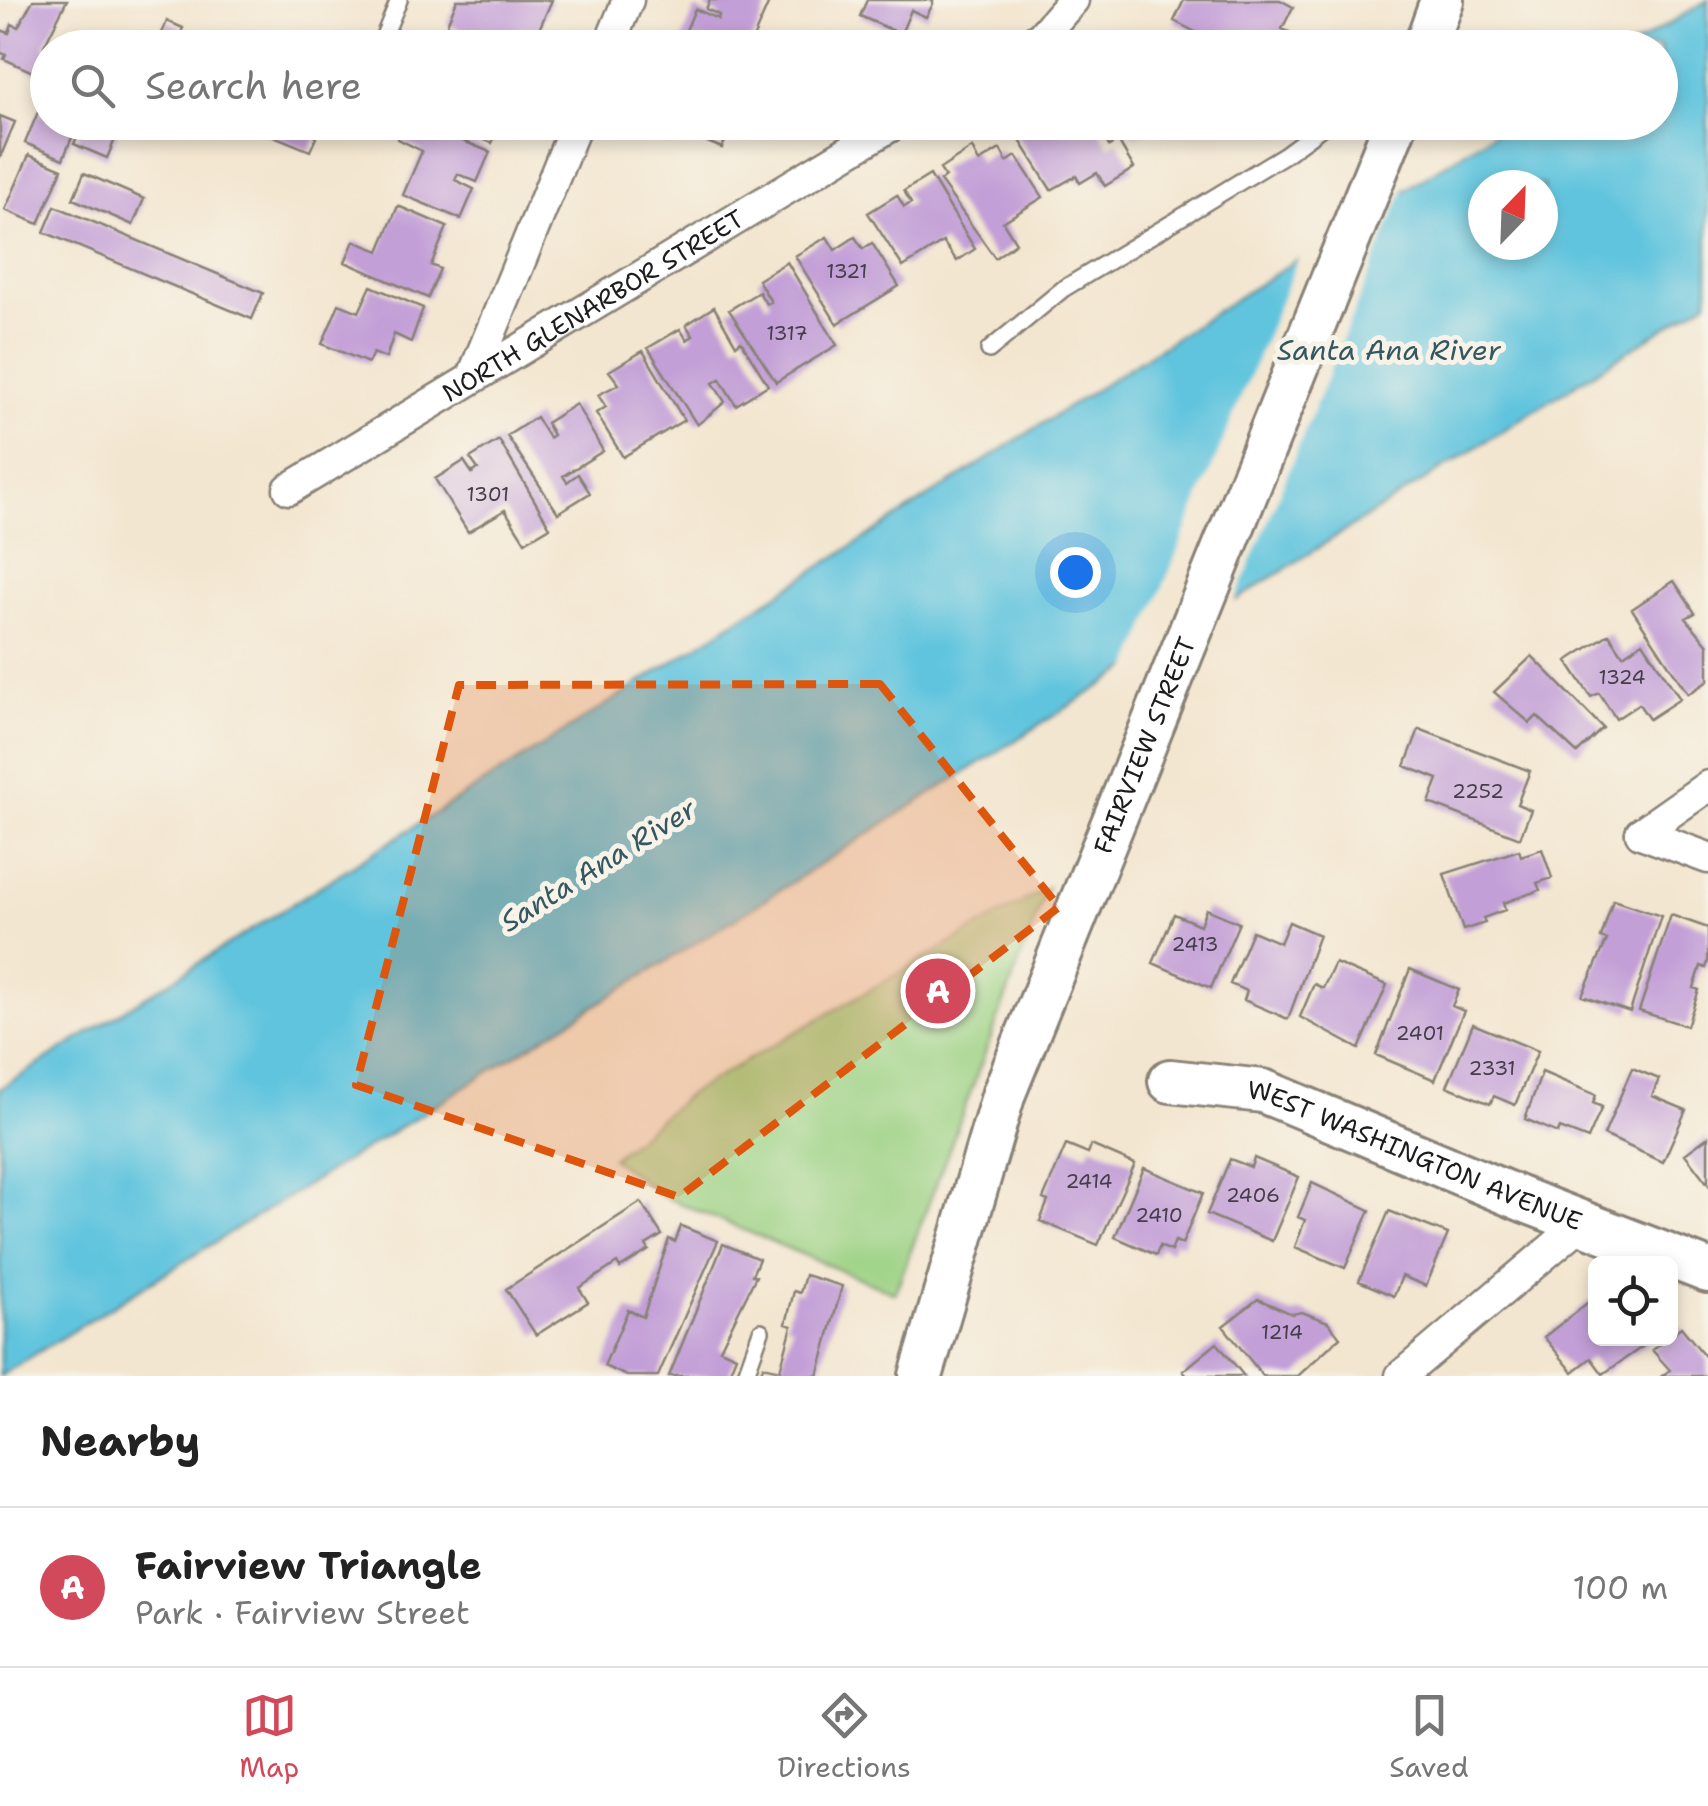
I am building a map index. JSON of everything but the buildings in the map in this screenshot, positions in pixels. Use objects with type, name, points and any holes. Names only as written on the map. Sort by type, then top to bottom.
[{"type":"main road","points":[[1431,30],[1442,0]]},
{"type":"main road","name":"FAIRVIEW STREET","points":[[922,1376],[1004,1093],[1389,140]]},
{"type":"main road","name":"WEST WASHINGTON AVENUE","points":[[1170,1081],[1263,1091],[1582,1223],[1708,1270]]},
{"type":"street","points":[[616,30],[628,0]]},
{"type":"street","points":[[1047,30],[1073,0]]},
{"type":"street","points":[[472,376],[570,140]]},
{"type":"street","name":"NORTH GLENARBOR STREET","points":[[289,489],[868,140]]},
{"type":"street","points":[[1708,786],[1640,833],[1708,858]]},
{"type":"street","points":[[1401,1376],[1582,1223]]},
{"type":"lane","points":[[386,30],[399,0]]},
{"type":"lane","points":[[989,350],[1063,289],[1305,140]]},
{"type":"lane","points":[[745,1376],[761,1331]]},
{"type":"highlighted area","points":[[880,684],[1059,907],[679,1197],[356,1085],[459,685]]},
{"type":"green space","points":[[1047,888],[895,1293],[662,1196],[612,1158],[690,1093]]},
{"type":"water","name":"Santa Ana River","points":[[1708,0],[1708,300],[728,923],[0,1376],[0,1089],[556,737],[1483,140],[1678,140],[1678,30],[1659,30]]},
{"type":"pier","points":[[1408,180],[1233,606],[1127,674],[1302,249]]},
{"type":"place","name":"Fairview Triangle","points":[[938,991]]}]
